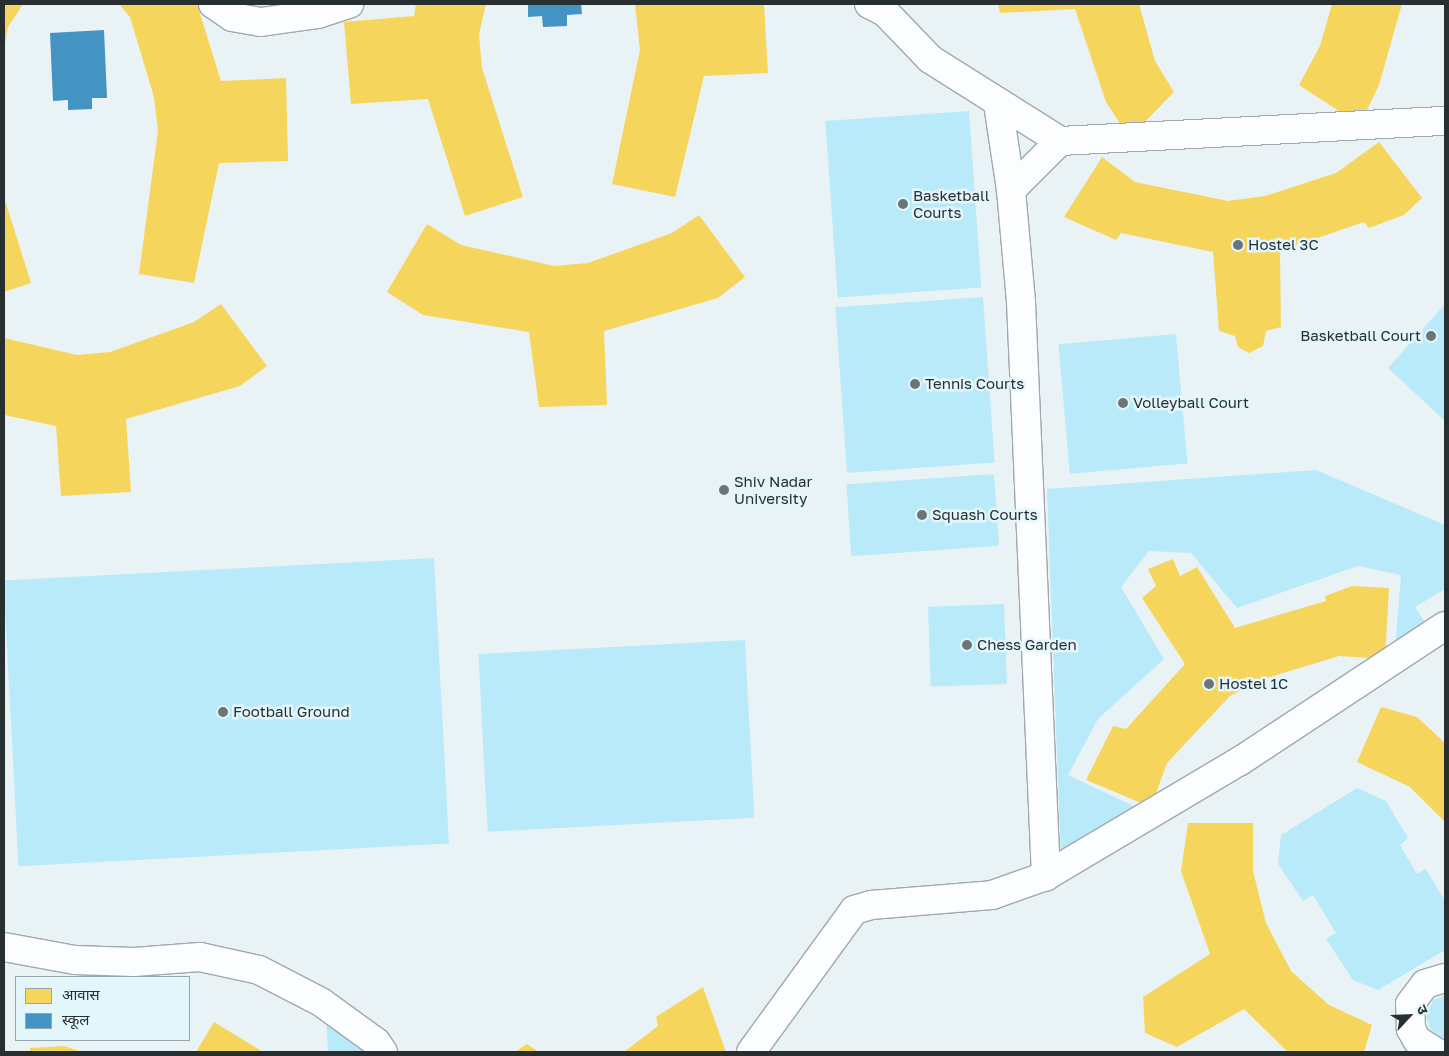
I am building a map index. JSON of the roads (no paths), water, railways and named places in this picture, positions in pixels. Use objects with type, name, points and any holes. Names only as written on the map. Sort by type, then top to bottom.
[{"type":"lane","points":[[213,4],[232,17],[261,22],[318,14],[349,4]]},
{"type":"lane","points":[[869,4],[885,12],[930,59],[998,104],[1060,141],[1445,121]]},
{"type":"lane","points":[[998,104],[1011,190],[1021,302],[1046,876]]},
{"type":"lane","points":[[1011,190],[1060,141]]},
{"type":"lane","points":[[750,1052],[854,910],[871,904],[992,895],[1046,876],[1240,761],[1445,626]]},
{"type":"lane","points":[[4,947],[75,960],[134,962],[200,957],[259,970],[321,1002],[376,1042],[383,1052]]},
{"type":"lane","points":[[1436,1052],[1417,1040],[1411,1029],[1410,1004],[1425,984],[1445,978]]},
{"type":"place","name":"Basketball Courts","points":[[903,204]]},
{"type":"place","name":"Hostel 3C","points":[[1238,245]]},
{"type":"place","name":"Basketball Court","points":[[1431,336]]},
{"type":"place","name":"Tennis Courts","points":[[915,384]]},
{"type":"place","name":"Volleyball Court","points":[[1123,403]]},
{"type":"place","name":"Shiv Nadar University","points":[[724,490]]},
{"type":"place","name":"Squash Courts","points":[[922,515]]},
{"type":"place","name":"Chess Garden","points":[[967,645]]},
{"type":"place","name":"Hostel 1C","points":[[1209,684]]},
{"type":"place","name":"Football Ground","points":[[223,712]]}]
